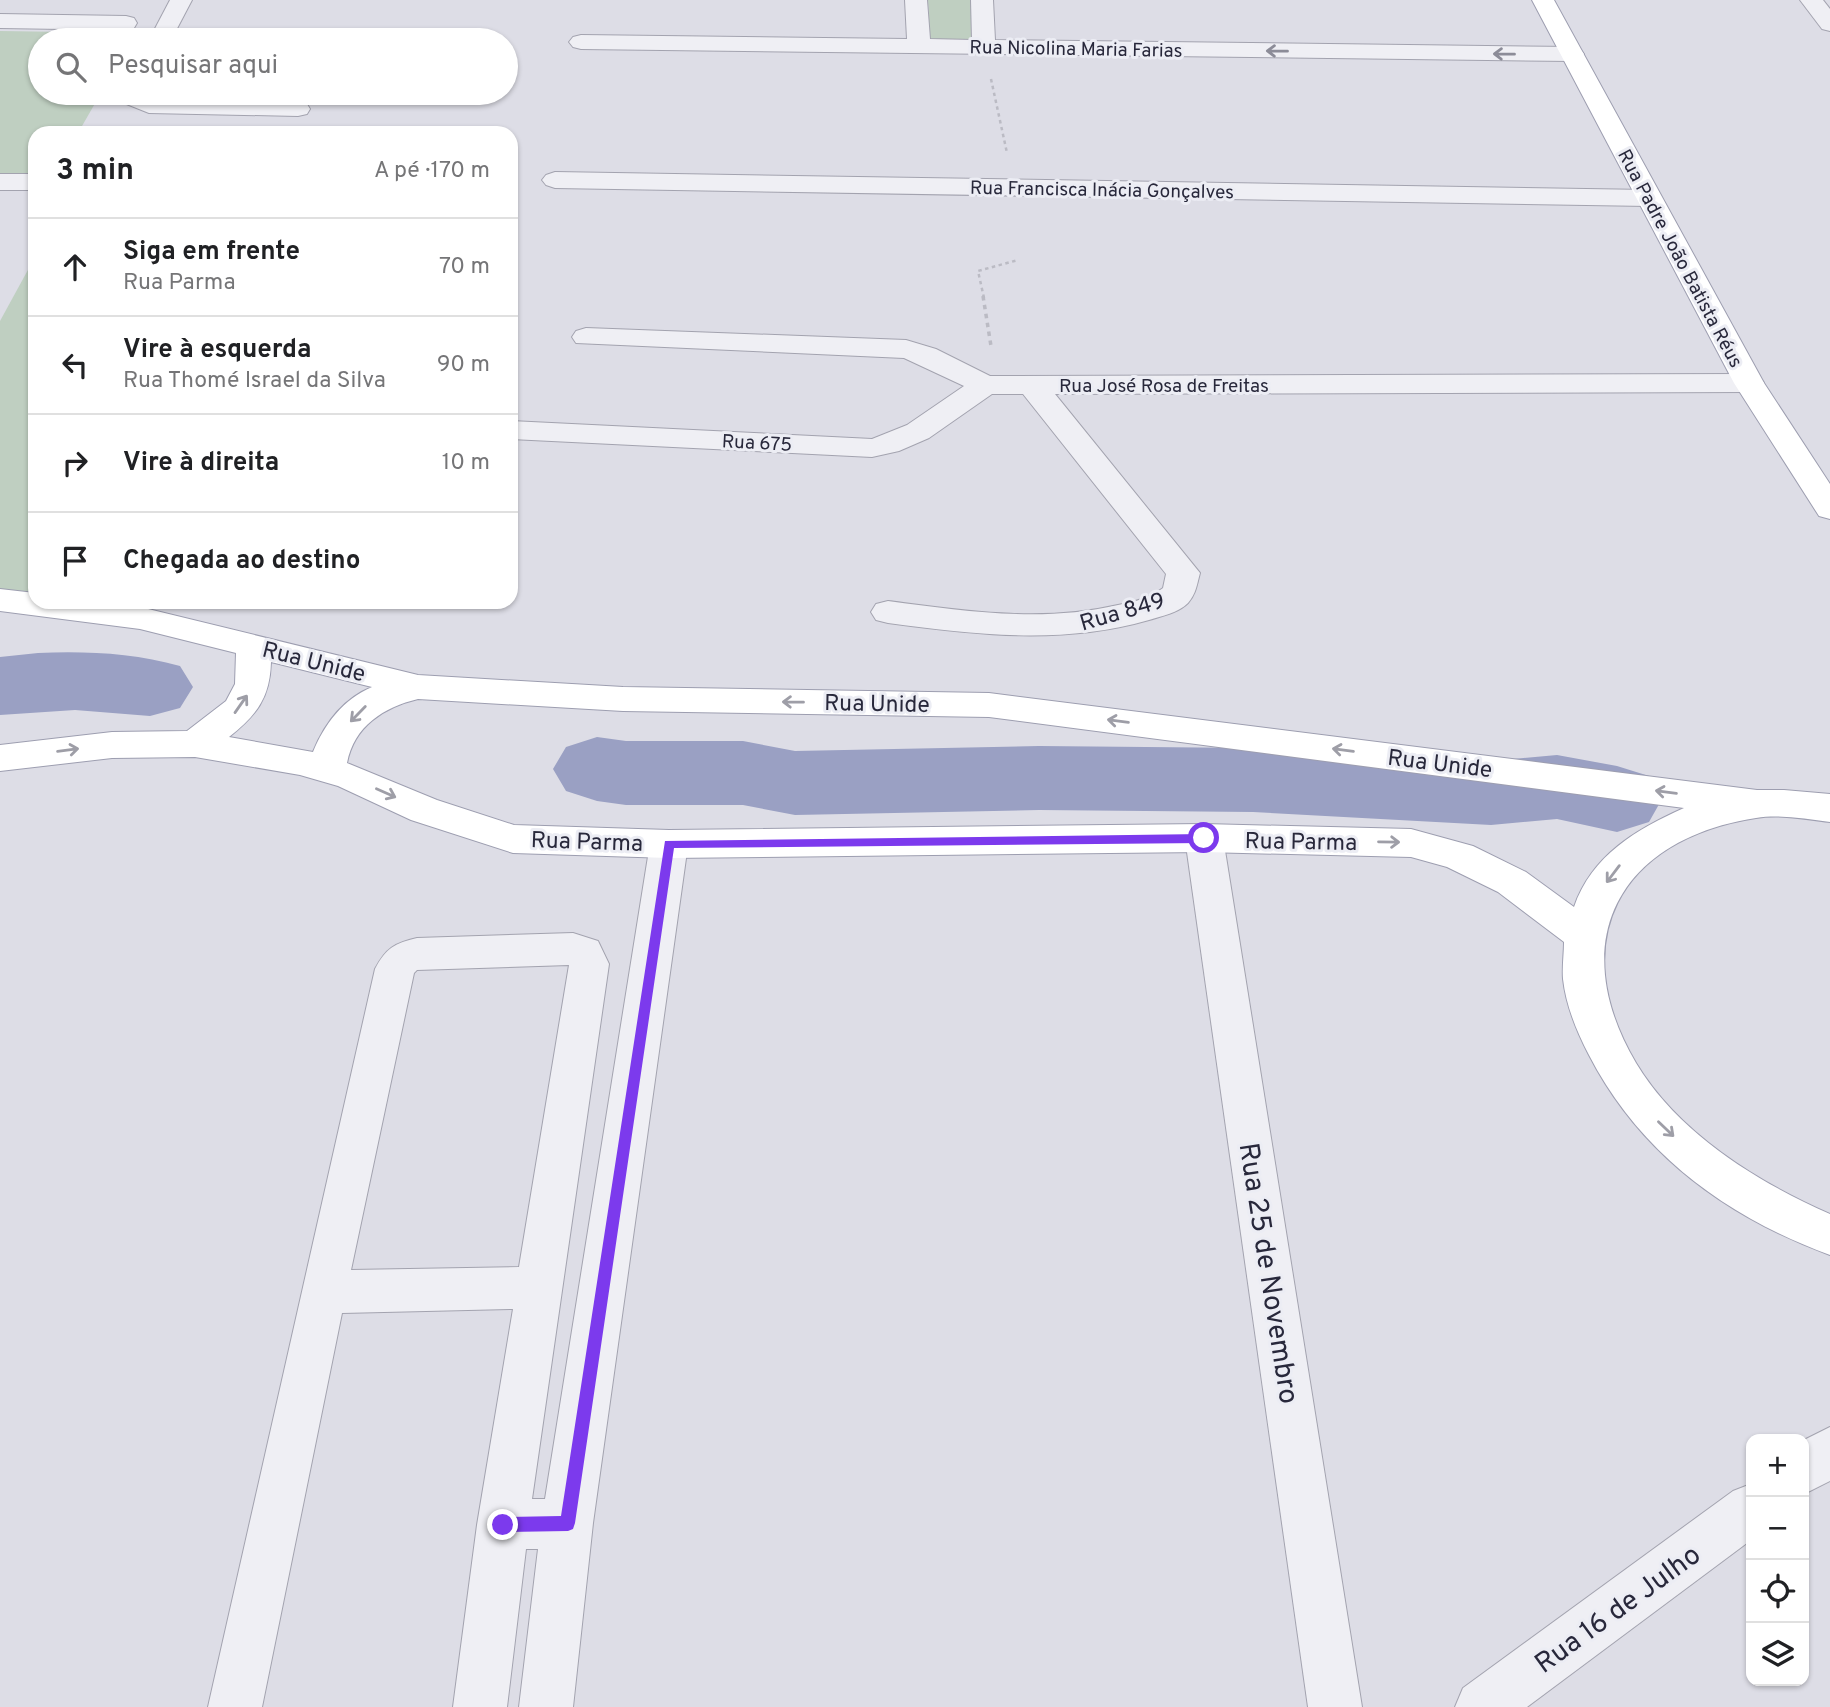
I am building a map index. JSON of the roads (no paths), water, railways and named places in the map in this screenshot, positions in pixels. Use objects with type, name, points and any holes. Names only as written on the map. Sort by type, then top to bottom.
[{"type":"main road","name":"Rua Padre João Batista Réus","points":[[1542,0],[1749,383],[1830,509]]},
{"type":"main road","name":"Rua Unide","points":[[0,600],[28,604]]},
{"type":"main road","name":"Rua Unide","points":[[70,609],[140,618],[418,687],[623,699],[989,705],[1758,804]]},
{"type":"main road","points":[[195,744],[240,709],[253,684],[254,646]]},
{"type":"main road","points":[[330,771],[327,762],[333,746],[347,725],[369,703],[418,687]]},
{"type":"main road","name":"Rua Parma","points":[[0,758],[112,745],[195,744],[301,762],[351,777],[424,810],[513,839],[669,844],[1204,838],[1411,843],[1459,856],[1512,882],[1584,935]]},
{"type":"main road","points":[[1830,807],[1758,804],[1715,812],[1675,825],[1641,844],[1614,870],[1595,900],[1584,935],[1584,980],[1596,1028],[1622,1077],[1653,1117],[1692,1154],[1738,1189],[1790,1218],[1830,1235]]},
{"type":"street","points":[[166,28],[181,0]]},
{"type":"street","points":[[916,0],[919,46]]},
{"type":"street","points":[[982,0],[985,47]]},
{"type":"street","points":[[1811,0],[1830,24]]},
{"type":"street","points":[[0,21],[126,23]]},
{"type":"street","name":"Rua Nicolina Maria Farias","points":[[581,42],[1572,54]]},
{"type":"street","points":[[147,105],[298,109]]},
{"type":"street","name":"Rua Francisca Inácia Gonçalves","points":[[555,180],[1648,198]]},
{"type":"street","points":[[0,182],[28,182]]},
{"type":"street","name":"Rua José Rosa de Freitas","points":[[586,337],[906,349],[926,355],[985,385],[1749,383]]},
{"type":"street","name":"Rua 675","points":[[518,430],[872,448],[895,444],[921,432],[985,385]]},
{"type":"street","name":"Rua 849","points":[[888,612],[1010,627],[1058,626],[1094,623],[1164,604],[1179,592],[1183,573],[1032,386]]},
{"type":"street","name":"Rua 25 de Novembro","points":[[1204,838],[1335,1707]]},
{"type":"street","points":[[546,1707],[568,1523],[669,844]]},
{"type":"street","points":[[235,1707],[323,1293],[396,968],[404,957],[417,954],[573,949],[584,952],[589,964],[503,1525],[480,1707],[447,1707]]},
{"type":"street","points":[[323,1293],[538,1289]]},
{"type":"street","points":[[1809,1466],[1830,1451]]},
{"type":"street","name":"Rua 16 de Julho","points":[[1482,1707],[1746,1513]]},
{"type":"street","points":[[503,1525],[568,1523]]},
{"type":"waterway","points":[[0,686],[75,681],[150,687]]},
{"type":"waterway","points":[[597,769],[626,773],[743,773],[795,783],[1039,778],[1253,780],[1491,793],[1557,787],[1617,799]]}]
